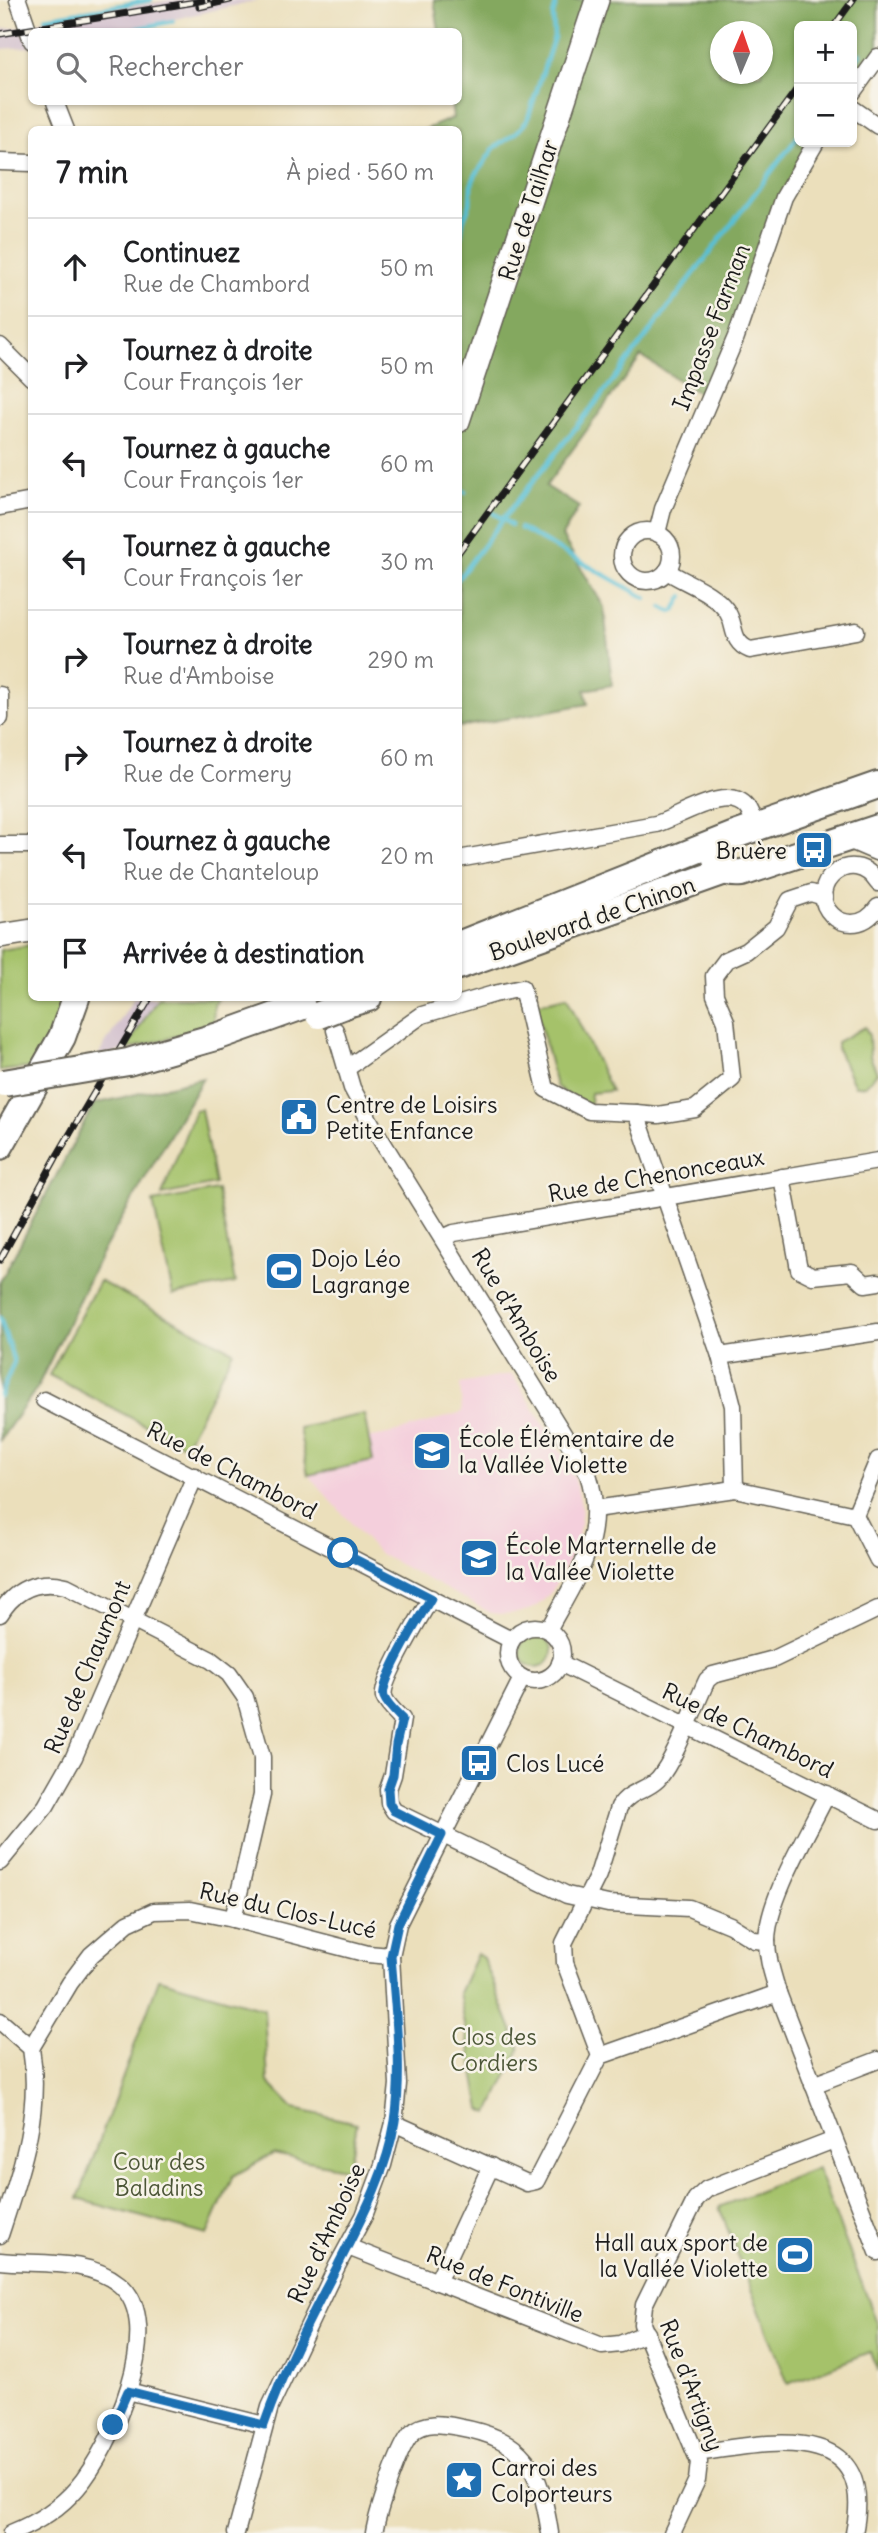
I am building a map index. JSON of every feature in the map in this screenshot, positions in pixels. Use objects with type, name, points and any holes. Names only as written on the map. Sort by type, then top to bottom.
[{"type":"main road","name":"Boulevard de Chinon","points":[[462,943],[755,828],[878,785]]},
{"type":"main road","name":"Boulevard de Chinon","points":[[462,965],[725,871],[751,871],[878,828]]},
{"type":"main road","points":[[721,841],[715,856],[725,871]]},
{"type":"main road","points":[[0,1146],[62,1037],[75,1001]]},
{"type":"main road","points":[[2,1089],[125,1069],[219,1036],[336,1007]]},
{"type":"street","points":[[18,0],[28,29]]},
{"type":"street","name":"Rue de Tailhar","points":[[462,409],[597,0]]},
{"type":"street","points":[[857,86],[878,57]]},
{"type":"street","points":[[56,105],[64,126]]},
{"type":"street","points":[[857,111],[878,126]]},
{"type":"street","name":"Impasse Farman","points":[[657,533],[668,498],[736,337],[784,197],[813,147]]},
{"type":"street","points":[[0,162],[28,163]]},
{"type":"street","points":[[0,346],[28,374]]},
{"type":"street","points":[[0,507],[28,502]]},
{"type":"street","points":[[640,532],[657,533],[668,542],[671,549],[672,557],[667,571],[661,577],[645,581],[636,579],[624,567],[623,550],[626,542],[640,532]]},
{"type":"street","points":[[667,571],[688,585],[713,596],[728,612],[741,646],[750,650],[856,631]]},
{"type":"street","points":[[0,695],[0,718]]},
{"type":"street","points":[[462,858],[656,824],[698,805],[728,799],[739,801],[749,809],[755,828]]},
{"type":"street","points":[[850,837],[878,849]]},
{"type":"street","points":[[0,845],[28,845]]},
{"type":"street","points":[[878,883],[864,869],[846,867],[827,881],[824,897],[832,915],[849,923],[867,919],[878,906]]},
{"type":"street","points":[[346,1069],[422,1015],[494,993],[523,988],[546,1089],[589,1111],[672,1114],[695,1109],[732,1079],[726,1021],[715,995],[714,976],[726,960],[746,951],[776,927],[790,900],[811,893],[824,897]]},
{"type":"street","points":[[0,936],[28,932]]},
{"type":"street","name":"Rue d'Amboise","points":[[336,1007],[346,1069],[352,1088],[373,1127],[519,1365],[583,1464],[593,1487],[593,1540],[548,1630]]},
{"type":"street","points":[[636,1113],[720,1356],[733,1406],[735,1489]]},
{"type":"street","name":"Rue de Chenonceaux","points":[[443,1238],[454,1233],[878,1161]]},
{"type":"street","points":[[782,1177],[799,1269],[813,1276],[852,1272],[866,1284],[878,1282]]},
{"type":"street","points":[[720,1356],[878,1332]]},
{"type":"street","name":"Rue de Chambord","points":[[44,1400],[511,1640]]},
{"type":"street","points":[[878,1460],[855,1515],[878,1560]]},
{"type":"street","name":"Rue de Chaumont","points":[[0,1862],[28,1830],[75,1758],[195,1476]]},
{"type":"street","points":[[595,1509],[735,1489],[855,1515]]},
{"type":"street","points":[[0,1614],[7,1603],[24,1588],[54,1583],[211,1660],[229,1674],[244,1697],[262,1757],[262,1794],[233,1919]]},
{"type":"street","points":[[431,1598],[394,1665],[384,1689],[384,1698],[402,1719],[393,1775],[388,1789],[389,1803],[394,1811],[567,1895],[608,1904],[689,1908],[730,1925],[754,1940],[767,1941]]},
{"type":"street","points":[[600,2056],[565,1963],[564,1943],[598,1875],[624,1798],[649,1786],[662,1773],[707,1680],[713,1675],[775,1659],[878,1608]]},
{"type":"street","points":[[537,1626],[548,1630],[560,1644],[560,1663],[548,1677],[541,1680],[522,1678],[509,1664],[507,1653],[511,1640],[525,1628],[537,1626]]},
{"type":"street","name":"Rue de Chambord","points":[[560,1663],[878,1820]]},
{"type":"street","name":"Rue d'Amboise","points":[[236,2533],[264,2425],[286,2371],[364,2216],[394,2123],[398,2084],[391,1956],[398,1924],[522,1678]]},
{"type":"street","points":[[827,1794],[771,1916],[767,1941],[768,1956],[778,1993],[878,2252]]},
{"type":"street","name":"Rue du Clos-Lucé","points":[[30,2048],[80,1970],[102,1944],[128,1923],[154,1911],[175,1909],[233,1919],[368,1954],[391,1956]]},
{"type":"street","points":[[394,2123],[527,2183],[536,2181],[600,2056],[778,1993]]},
{"type":"street","points":[[0,2021],[30,2048],[35,2079],[30,2132],[0,2235]]},
{"type":"street","points":[[813,2085],[878,2060]]},
{"type":"street","name":"Rue d'Artigny","points":[[672,2533],[697,2480],[699,2462],[642,2324],[644,2305],[696,2199],[707,2189],[834,2140]]},
{"type":"street","points":[[437,2282],[491,2166]]},
{"type":"street","name":"Rue de Fontiville","points":[[348,2246],[602,2346],[620,2344],[647,2333]]},
{"type":"street","points":[[0,2261],[47,2263],[80,2268],[104,2276],[117,2283],[132,2299],[139,2323],[135,2362],[128,2391],[98,2458],[77,2488],[51,2512],[11,2533]]},
{"type":"street","points":[[128,2391],[264,2425]]},
{"type":"street","points":[[374,2533],[402,2447],[416,2430],[433,2424],[474,2429],[504,2439],[523,2454],[538,2479],[550,2533]]},
{"type":"street","points":[[696,2453],[756,2445],[803,2443],[831,2449],[846,2460],[862,2487],[862,2508],[854,2533]]},
{"type":"street","points":[[662,2533],[672,2533]]},
{"type":"shaded area","points":[[171,0],[260,0],[134,28],[28,28],[28,47],[0,49],[0,29],[38,26],[37,22]]},
{"type":"shaded area","points":[[132,1001],[155,1001],[125,1050],[97,1057]]},
{"type":"shaded area","name":"École Élémentaire de la Vallée Violette","points":[[512,1374],[568,1463],[582,1509],[577,1545],[552,1591],[532,1609],[499,1614],[491,1613],[378,1553],[308,1475],[299,1428],[364,1414],[368,1438],[397,1432],[462,1412],[460,1384]]},
{"type":"green space","points":[[434,0],[878,0],[878,57],[857,86],[857,21],[794,21],[794,147],[813,147],[797,171],[709,400],[641,356],[546,486],[579,507],[562,536],[604,607],[612,685],[585,690],[588,704],[462,726],[462,126],[434,126],[453,118],[451,105],[462,105],[462,28],[439,28]]},
{"type":"green space","points":[[28,945],[28,1001],[66,1001],[36,1067],[0,1071],[0,950]]},
{"type":"green space","points":[[567,997],[611,1091],[591,1093],[589,1111],[556,1086],[535,1004]]},
{"type":"green space","points":[[156,1001],[216,1001],[213,1026],[125,1050]]},
{"type":"green space","points":[[865,1027],[869,1035],[870,1056],[877,1073],[865,1086],[855,1086],[837,1049],[837,1042]]},
{"type":"green space","points":[[203,1078],[100,1256],[37,1388],[0,1440],[0,1282],[94,1104]]},
{"type":"green space","points":[[201,1109],[215,1184],[162,1195],[195,1110]]},
{"type":"green space","points":[[217,1190],[235,1283],[173,1295],[153,1202]]},
{"type":"green space","points":[[99,1281],[233,1351],[185,1446],[49,1375]]},
{"type":"green space","points":[[364,1414],[373,1461],[308,1475],[299,1428]]},
{"type":"green space","points":[[536,1635],[547,1640],[552,1651],[547,1662],[536,1667],[525,1662],[520,1651],[525,1640]]},
{"type":"green space","name":"Clos des Cordiers","points":[[477,1954],[483,1958],[520,2049],[489,2113],[481,2109],[459,1993]]},
{"type":"green space","name":"Cour des Baladins","points":[[159,1979],[264,2009],[268,2082],[294,2109],[357,2123],[349,2169],[273,2154],[233,2176],[207,2235],[78,2199]]},
{"type":"green space","name":"Hall aux sport de la Vallée Violette","points":[[817,2168],[878,2325],[878,2371],[870,2352],[788,2384],[719,2207]]},
{"type":"waterway","points":[[45,18],[151,0]]},
{"type":"waterway","points":[[462,227],[475,176],[494,148],[516,133],[527,121],[554,37],[553,15],[557,0]]},
{"type":"waterway","points":[[140,28],[173,21]]},
{"type":"waterway","points":[[857,58],[860,54]]},
{"type":"waterway","points":[[511,525],[503,519],[602,395],[794,142]]},
{"type":"waterway","points":[[462,574],[503,519],[493,513]]},
{"type":"waterway","points":[[520,528],[646,598]]},
{"type":"waterway","points":[[662,607],[671,612],[675,610],[683,596]]},
{"type":"waterway","points":[[0,1318],[14,1362],[0,1396]]},
{"type":"railway","points":[[37,28],[207,0]]},
{"type":"railway","points":[[199,7],[230,0]]},
{"type":"railway","points":[[838,21],[853,0]]},
{"type":"railway","points":[[0,34],[28,29]]},
{"type":"railway","points":[[462,548],[794,93]]},
{"type":"railway","points":[[0,1260],[58,1154],[148,1001]]},
{"type":"place","name":"Bruère","points":[[814,850]]},
{"type":"place","name":"Centre de Loisirs Petite Enfance","points":[[299,1117]]},
{"type":"place","name":"Dojo Léo Lagrange","points":[[284,1271]]},
{"type":"place","name":"École Élémentaire de la Vallée Violette","points":[[432,1451]]},
{"type":"place","name":"École Marternelle de la Vallée Violette","points":[[479,1558]]},
{"type":"place","name":"Clos Lucé","points":[[479,1763]]},
{"type":"place","name":"Hall aux sport de la Vallée Violette","points":[[795,2255]]},
{"type":"place","name":"Carroi des Colporteurs","points":[[464,2480]]},
{"type":"route","points":[[113,2425],[128,2391],[264,2425],[286,2371],[364,2216],[383,2165],[394,2123],[398,2084],[391,1956],[394,1937],[442,1835],[394,1811],[389,1803],[388,1789],[393,1775],[402,1719],[384,1698],[384,1689],[394,1665],[431,1598],[343,1553]]}]
